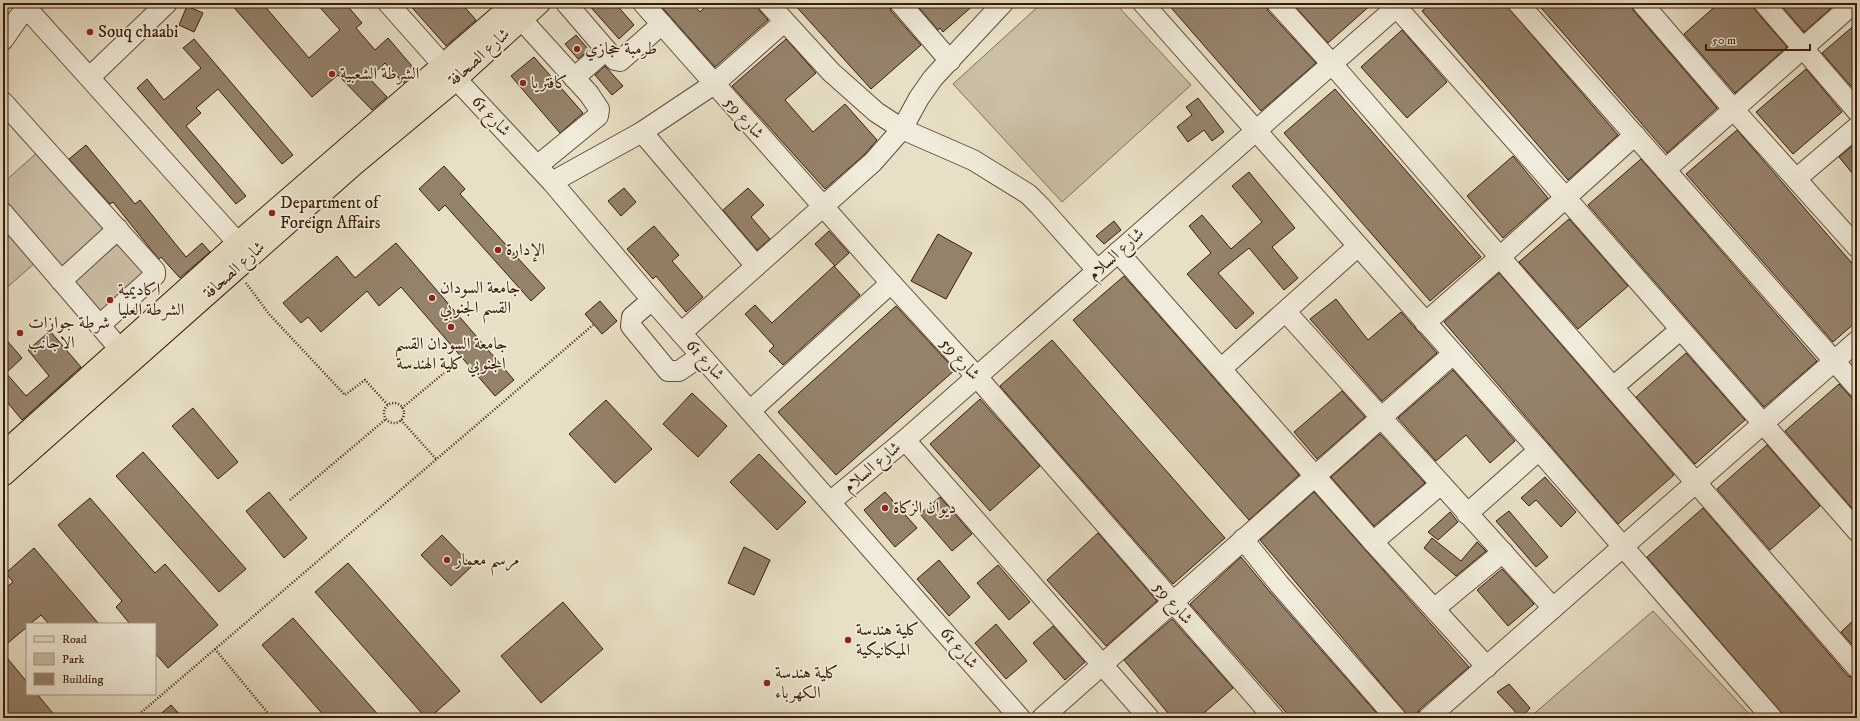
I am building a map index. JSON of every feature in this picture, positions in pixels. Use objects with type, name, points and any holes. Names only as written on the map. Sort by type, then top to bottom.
[{"type":"main road","name":"شارع الصحافة","points":[[3,454],[125,355],[235,269],[353,165],[450,72],[518,11],[539,3]]},
{"type":"main road","name":"شارع الصحافة","points":[[3,475],[238,244],[450,72]]},
{"type":"street","points":[[90,77],[167,3]]},
{"type":"street","name":"شارع 61","points":[[388,3],[538,166],[652,300],[1020,718]]},
{"type":"street","points":[[566,3],[615,60],[620,61],[662,24]]},
{"type":"street","name":"شارع 59","points":[[643,3],[824,208],[977,377],[1274,718]]},
{"type":"street","points":[[768,3],[831,72],[876,112],[902,129],[974,160],[1028,194],[1097,270]]},
{"type":"street","points":[[900,3],[950,61]]},
{"type":"street","points":[[681,333],[824,208],[873,162],[902,129],[919,98],[933,78],[1004,3]]},
{"type":"street","points":[[1143,3],[1539,450],[1772,718]]},
{"type":"street","points":[[1277,3],[1332,64],[1857,668]]},
{"type":"street","points":[[1518,3],[1857,387]]},
{"type":"street","points":[[1642,3],[1733,109],[1857,246]]},
{"type":"street","points":[[1764,3],[1857,111]]},
{"type":"street","points":[[1666,170],[1854,3]]},
{"type":"street","points":[[1397,4],[1857,531]]},
{"type":"street","name":"شارع السلام","points":[[830,502],[905,440],[977,377],[1332,64],[1397,4]]},
{"type":"street","points":[[3,40],[24,5],[238,244]]},
{"type":"street","points":[[518,11],[599,108],[598,116],[538,166]]},
{"type":"street","points":[[552,182],[642,132],[714,84],[784,22]]},
{"type":"street","points":[[574,78],[606,50]]},
{"type":"street","points":[[3,102],[153,267],[155,275],[100,325]]},
{"type":"street","points":[[1796,179],[1857,127]]},
{"type":"street","points":[[642,132],[756,266]]},
{"type":"street","points":[[1425,323],[1635,135]]},
{"type":"street","points":[[3,213],[125,355]]},
{"type":"street","points":[[61,280],[118,229]]},
{"type":"street","points":[[1222,368],[1358,246]]},
{"type":"street","points":[[1118,252],[1222,368],[1373,542],[1487,667]]},
{"type":"street","points":[[750,411],[891,283]]},
{"type":"street","points":[[652,300],[632,318],[631,326],[668,371],[680,371],[701,356]]},
{"type":"street","points":[[1286,312],[1382,416],[1467,514],[1553,608]]},
{"type":"street","points":[[1613,387],[1680,330]]},
{"type":"street","points":[[1428,718],[1857,341]]},
{"type":"street","points":[[1042,718],[1453,354]]},
{"type":"street","points":[[905,440],[1149,718]]},
{"type":"street","points":[[1467,514],[1539,450]]},
{"type":"street","points":[[1373,542],[1441,484]]},
{"type":"street","points":[[1243,539],[1279,584],[1396,718]]},
{"type":"street","points":[[1434,609],[1503,552]]},
{"type":"path","points":[[235,269],[269,314],[345,395],[365,380],[388,406]]},
{"type":"path","points":[[137,716],[593,325]]},
{"type":"path","points":[[402,408],[444,373]]},
{"type":"path","points":[[394,403],[402,408],[404,414],[401,420],[396,422],[386,419],[385,411],[388,406],[394,403]]},
{"type":"path","points":[[290,500],[386,419]]},
{"type":"path","points":[[401,420],[436,459]]},
{"type":"path","points":[[215,649],[272,718]]},
{"type":"green space","points":[[1042,3],[1115,3],[1191,85],[1062,202],[953,84]]},
{"type":"green space","points":[[41,149],[111,228],[64,270],[3,202],[3,183]]},
{"type":"green space","points":[[3,225],[36,262],[3,291]]},
{"type":"green space","points":[[122,240],[152,273],[104,315],[74,282]]},
{"type":"green space","points":[[1653,611],[1753,718],[1529,718]]},
{"type":"building","points":[[230,3],[262,3],[309,58],[340,30],[316,3],[345,3],[362,23],[356,28],[375,50],[388,38],[417,72],[403,83],[385,63],[369,78],[387,97],[372,110],[338,75],[312,97]]},
{"type":"building","points":[[408,3],[461,3],[476,20],[446,46]]},
{"type":"building","points":[[587,3],[615,3],[634,25],[619,39]]},
{"type":"building","points":[[658,3],[692,3],[700,12],[709,3],[757,3],[759,10],[768,20],[715,67]]},
{"type":"building","points":[[793,3],[889,3],[891,11],[921,45],[871,89]]},
{"type":"building","points":[[915,3],[976,3],[943,32],[940,28],[938,30]]},
{"type":"building","points":[[1167,3],[1266,3],[1268,11],[1316,63],[1261,111]]},
{"type":"building","points":[[1292,3],[1373,3],[1328,43]]},
{"type":"building","points":[[1431,3],[1504,3],[1618,135],[1568,180],[1422,11]]},
{"type":"building","points":[[1537,3],[1631,3],[1633,10],[1717,108],[1667,153]]},
{"type":"building","points":[[1719,3],[1753,3],[1755,10],[1787,47],[1735,93],[1684,34]]},
{"type":"building","points":[[1779,3],[1837,3],[1804,32]]},
{"type":"building","points":[[187,6],[203,13],[194,32],[179,25]]},
{"type":"building","points":[[1857,23],[1857,93],[1822,53]]},
{"type":"building","points":[[1402,30],[1447,82],[1407,118],[1361,67]]},
{"type":"building","points":[[576,35],[589,50],[578,59],[565,44]]},
{"type":"building","points":[[194,39],[293,155],[282,164],[218,89],[196,108],[201,113],[186,126],[246,196],[236,204],[137,88],[147,79],[164,100],[201,68],[183,48]]},
{"type":"building","points":[[786,39],[816,73],[785,100],[813,132],[845,104],[877,140],[865,154],[825,189],[732,86]]},
{"type":"building","points":[[534,57],[583,113],[560,133],[511,76]]},
{"type":"building","points":[[605,66],[623,86],[612,95],[595,75]]},
{"type":"building","points":[[1806,69],[1842,112],[1793,154],[1756,112]]},
{"type":"building","points":[[1335,89],[1481,257],[1430,301],[1284,133]]},
{"type":"building","points":[[1198,98],[1224,132],[1212,141],[1204,130],[1188,142],[1177,127],[1192,115],[1186,107]]},
{"type":"building","points":[[1737,130],[1857,269],[1857,321],[1833,342],[1686,174]]},
{"type":"building","points":[[1857,142],[1857,179],[1839,157]]},
{"type":"building","points":[[86,145],[135,204],[140,200],[186,257],[202,243],[210,252],[180,278],[161,257],[159,259],[113,202],[110,204],[69,159]]},
{"type":"building","points":[[1513,156],[1548,198],[1503,238],[1467,196]]},
{"type":"building","points":[[1641,159],[1817,361],[1764,407],[1588,205]]},
{"type":"building","name":"الإدارة","points":[[444,166],[465,189],[460,194],[545,288],[531,301],[445,205],[439,211],[419,189]]},
{"type":"building","points":[[1249,172],[1295,228],[1272,247],[1298,278],[1284,290],[1249,248],[1218,273],[1254,313],[1236,329],[1187,274],[1211,253],[1189,226],[1202,215],[1231,249],[1262,222],[1232,186]]},
{"type":"building","points":[[624,188],[636,202],[621,216],[608,201]]},
{"type":"building","points":[[748,188],[764,205],[751,217],[770,239],[757,250],[723,210]]},
{"type":"building","points":[[1569,219],[1628,286],[1578,329],[1519,262]]},
{"type":"building","points":[[1114,221],[1121,230],[1104,244],[1096,236]]},
{"type":"building","points":[[654,226],[679,255],[672,261],[703,297],[686,312],[656,276],[653,279],[627,249]]},
{"type":"building","points":[[829,231],[849,253],[835,266],[815,244]]},
{"type":"building","points":[[938,234],[972,253],[946,299],[911,281]]},
{"type":"building","points":[[396,243],[514,380],[495,396],[401,287],[379,306],[367,291],[321,332],[308,317],[301,323],[283,303],[337,256],[355,278]]},
{"type":"building","points":[[834,266],[860,295],[783,365],[769,351],[774,346],[745,314],[755,305],[772,323]]},
{"type":"building","points":[[1499,273],[1674,475],[1618,524],[1444,322]]},
{"type":"building","points":[[1124,276],[1299,475],[1249,520],[1073,320]]},
{"type":"building","points":[[1336,299],[1368,340],[1401,312],[1437,353],[1382,401],[1310,319]]},
{"type":"building","points":[[600,301],[617,321],[602,334],[585,314]]},
{"type":"building","points":[[896,306],[955,370],[836,475],[778,412]]},
{"type":"building","points":[[50,331],[81,367],[22,420],[3,397],[3,336],[22,358],[6,373],[26,396],[49,376],[28,350]]},
{"type":"building","points":[[1052,340],[1225,538],[1173,584],[1000,386]]},
{"type":"building","points":[[1686,353],[1745,420],[1695,464],[1636,397]]},
{"type":"building","points":[[1453,370],[1515,441],[1490,463],[1466,435],[1436,461],[1398,418]]},
{"type":"building","points":[[1839,384],[1857,404],[1857,514],[1785,431]]},
{"type":"building","points":[[1342,391],[1365,417],[1317,459],[1294,432]]},
{"type":"building","points":[[692,393],[727,426],[698,457],[663,424]]},
{"type":"building","points":[[980,399],[1040,466],[990,511],[930,444]]},
{"type":"building","points":[[606,400],[652,449],[615,483],[569,434]]},
{"type":"building","points":[[193,408],[238,462],[218,479],[172,426]]},
{"type":"building","points":[[1380,434],[1425,483],[1374,526],[1331,477]]},
{"type":"building","points":[[1767,445],[1820,506],[1770,550],[1717,489]]},
{"type":"building","points":[[143,452],[246,569],[219,592],[116,476]]},
{"type":"building","points":[[759,454],[806,502],[777,530],[730,482]]},
{"type":"building","points":[[1545,477],[1576,512],[1561,527],[1536,500],[1529,506],[1521,498]]},
{"type":"building","points":[[269,492],[307,538],[284,558],[246,511]]},
{"type":"building","points":[[885,492],[917,528],[895,547],[864,510]]},
{"type":"building","points":[[1314,492],[1469,667],[1420,709],[1414,718],[1410,718],[1260,540]]},
{"type":"building","points":[[940,497],[972,534],[952,551],[920,514]]},
{"type":"building","points":[[90,498],[155,573],[165,564],[218,625],[168,668],[156,654],[156,623],[129,623],[116,607],[122,601],[58,525]]},
{"type":"building","points":[[1703,508],[1848,676],[1857,679],[1857,718],[1786,718],[1647,557]]},
{"type":"building","points":[[1509,511],[1548,557],[1536,567],[1496,521]]},
{"type":"building","points":[[1450,512],[1458,522],[1438,540],[1428,532]]},
{"type":"building","points":[[1098,533],[1157,601],[1106,646],[1047,580]]},
{"type":"building","name":"مرسم معمار","points":[[442,535],[472,566],[451,586],[421,555]]},
{"type":"building","points":[[1432,538],[1461,561],[1477,542],[1486,551],[1456,576],[1424,548]]},
{"type":"building","points":[[744,547],[770,560],[754,595],[728,583]]},
{"type":"building","points":[[34,548],[98,623],[48,623],[41,615],[31,623],[26,623],[26,628],[3,647],[3,590],[13,582],[6,573]]},
{"type":"building","points":[[1241,557],[1381,718],[1291,718],[1190,604]]},
{"type":"building","points":[[939,560],[970,597],[949,616],[917,579]]},
{"type":"building","points":[[348,563],[460,691],[429,718],[426,718],[315,592]]},
{"type":"building","points":[[998,565],[1030,602],[1009,620],[977,583]]},
{"type":"building","points":[[1502,569],[1534,604],[1508,626],[1477,590]]},
{"type":"building","points":[[563,602],[603,649],[541,703],[501,656]]},
{"type":"building","points":[[1857,617],[1857,650],[1841,632]]},
{"type":"building","points":[[293,618],[381,718],[326,718],[262,645]]},
{"type":"building","points":[[1172,619],[1233,688],[1198,718],[1172,718],[1124,660]]},
{"type":"building","points":[[996,624],[1027,661],[1006,679],[975,643]]},
{"type":"building","points":[[1053,626],[1085,662],[1065,680],[1033,643]]},
{"type":"building","points":[[3,653],[26,681],[26,695],[38,695],[57,718],[12,718],[3,708]]},
{"type":"building","points":[[1509,684],[1530,708],[1521,718],[1497,692]]},
{"type":"building","points":[[171,705],[183,718],[156,718]]},
{"type":"place","name":"Souq chaabi","points":[[90,32]]},
{"type":"place","name":"طرمبة حجازي","points":[[577,49]]},
{"type":"place","name":"الشرطة الشعبية","points":[[332,74]]},
{"type":"place","name":"كافتريا","points":[[523,83]]},
{"type":"place","name":"Department of Foreign Affairs","points":[[272,213]]},
{"type":"place","name":"الإدارة","points":[[498,250]]},
{"type":"place","name":"جامعة السودان القسم الجنوبي","points":[[432,298]]},
{"type":"place","name":"اكاديمية الشرطة العليا","points":[[110,300]]},
{"type":"place","name":"جامعة السودان القسم الجنوبي كلية الهندسة","points":[[451,327]]},
{"type":"place","name":"شرطة جوازات الاجانب","points":[[20,333]]},
{"type":"place","name":"ديوان الزكاة","points":[[885,508]]},
{"type":"place","name":"مرسم معمار","points":[[447,560]]},
{"type":"place","name":"كلية هندسة الميكانيكية","points":[[848,640]]},
{"type":"place","name":"كلية هندسة الكهرباء","points":[[767,683]]}]
